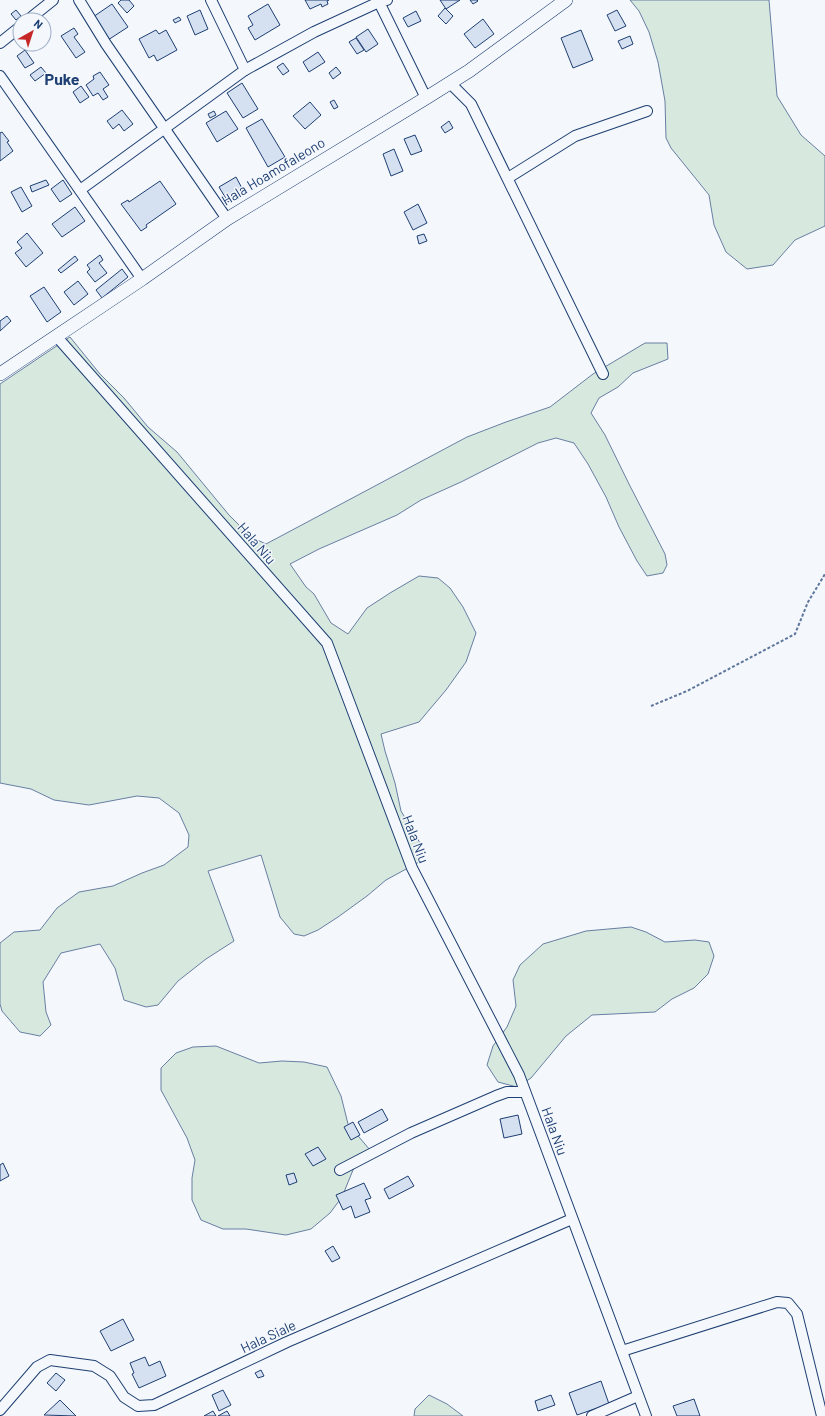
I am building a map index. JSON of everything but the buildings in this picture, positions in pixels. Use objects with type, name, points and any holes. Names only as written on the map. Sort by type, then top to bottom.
[{"type":"street","points":[[38,12],[53,0]]},
{"type":"street","points":[[79,0],[106,44],[163,128],[227,218]]},
{"type":"street","points":[[211,0],[245,70]]},
{"type":"street","points":[[80,190],[163,128],[245,70],[314,32],[382,0],[426,98]]},
{"type":"street","name":"Hala Hoamofaleono","points":[[0,374],[142,279],[227,218],[450,83],[566,0]]},
{"type":"street","points":[[0,43],[12,33]]},
{"type":"street","points":[[0,76],[142,279]]},
{"type":"street","points":[[450,83],[471,104],[603,374]]},
{"type":"street","points":[[508,178],[575,136],[647,111]]},
{"type":"street","name":"Hala Niu","points":[[57,337],[327,643],[412,868],[519,1075],[646,1416]]},
{"type":"street","points":[[340,1170],[411,1133],[496,1096],[507,1092],[525,1092]]},
{"type":"street","name":"Hala Siale","points":[[0,1410],[37,1367],[50,1360],[94,1366],[110,1376],[124,1397],[138,1406],[154,1405],[288,1342],[572,1219]]},
{"type":"street","points":[[622,1351],[777,1302],[788,1303],[797,1314],[822,1416]]},
{"type":"street","points":[[592,1416],[638,1396]]},
{"type":"path","points":[[651,706],[687,691],[795,634],[808,602],[825,574]]},
{"type":"shaded area","points":[[630,0],[769,0],[777,96],[801,135],[825,156],[825,226],[795,240],[773,265],[747,269],[726,252],[714,225],[709,195],[671,148],[666,138],[665,101],[658,62],[649,32],[639,11]]},
{"type":"shaded area","points":[[70,337],[100,374],[124,398],[148,427],[177,452],[229,515],[251,537],[266,544],[467,437],[550,407],[593,374],[645,343],[667,343],[668,359],[633,373],[618,387],[599,398],[591,413],[605,435],[665,554],[667,565],[663,573],[647,576],[637,561],[619,527],[606,497],[588,464],[574,443],[556,438],[538,443],[461,482],[421,500],[397,515],[319,549],[290,564],[306,587],[314,594],[331,623],[348,634],[367,608],[419,576],[438,578],[450,588],[463,607],[476,633],[466,662],[446,690],[419,722],[381,734],[395,783],[401,811],[420,843],[419,862],[386,880],[338,917],[318,930],[304,936],[294,934],[280,917],[261,855],[208,871],[234,941],[206,959],[178,981],[158,1005],[146,1007],[124,1000],[115,968],[100,944],[61,953],[43,982],[46,1012],[51,1025],[40,1036],[20,1032],[2,1011],[0,1004],[0,943],[14,932],[40,930],[57,908],[79,892],[113,886],[164,865],[188,847],[189,835],[179,813],[159,798],[137,796],[89,805],[54,800],[31,789],[0,783],[0,384]]},
{"type":"shaded area","points":[[631,927],[646,932],[665,942],[695,940],[709,942],[714,956],[708,974],[694,988],[672,999],[655,1012],[592,1015],[566,1036],[531,1078],[517,1087],[498,1082],[487,1065],[493,1046],[507,1027],[516,1006],[513,980],[520,965],[543,944],[586,931]]},
{"type":"shaded area","points":[[216,1046],[259,1063],[282,1061],[304,1062],[327,1067],[341,1096],[348,1124],[370,1150],[353,1170],[342,1197],[330,1213],[311,1229],[286,1235],[246,1229],[223,1229],[201,1220],[192,1200],[192,1178],[195,1160],[187,1138],[161,1090],[161,1068],[176,1053],[193,1047]]},
{"type":"shaded area","points":[[429,1395],[447,1404],[463,1416],[414,1416],[415,1409]]},
{"type":"district","name":"Puke","points":[[62,78]]}]
